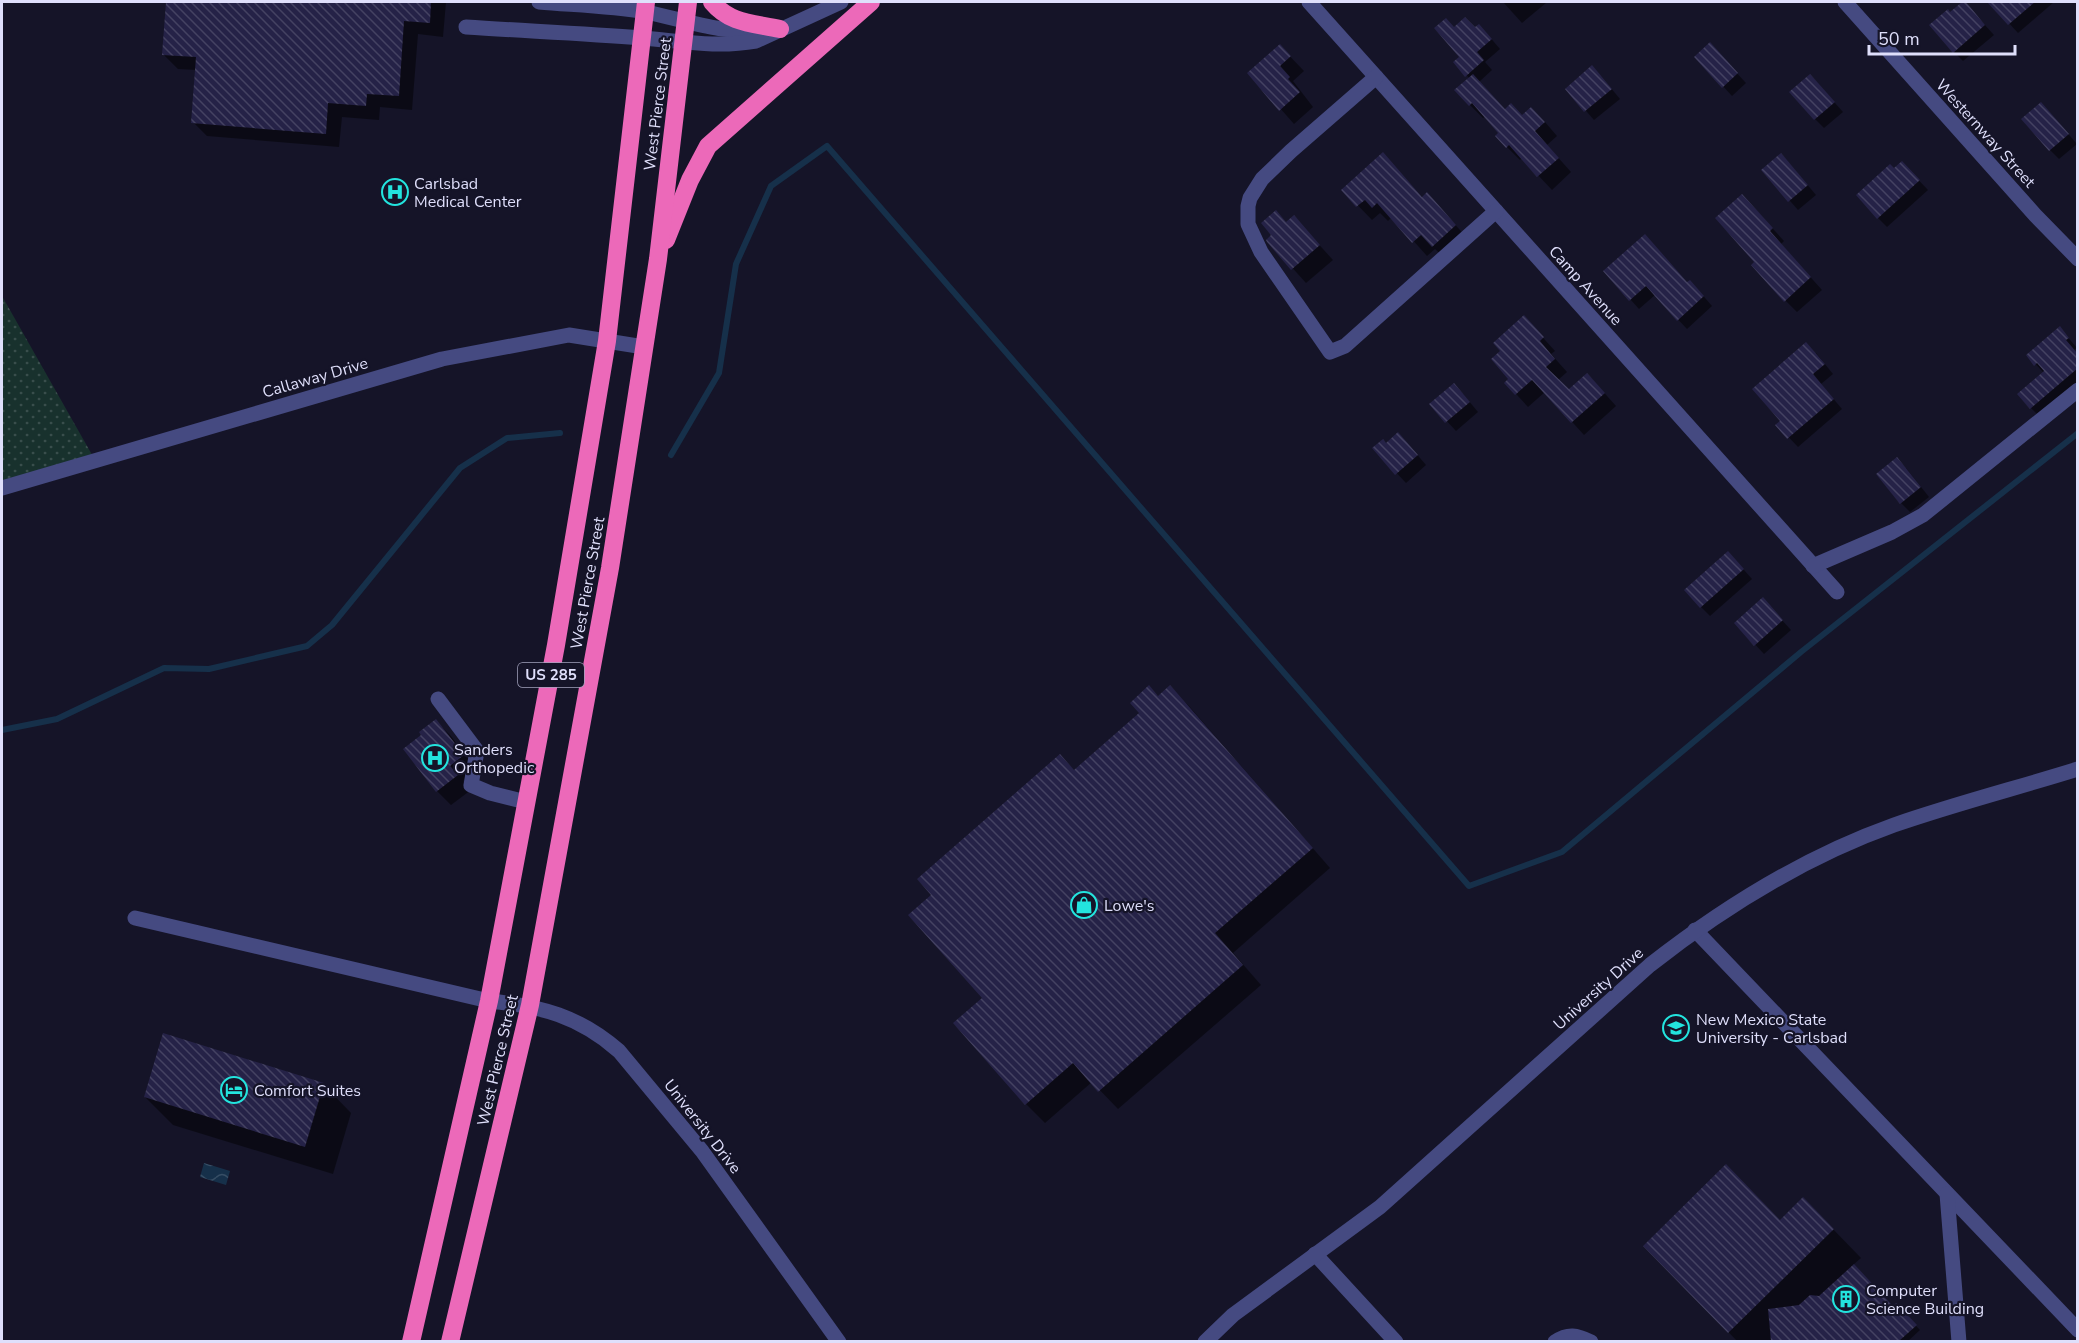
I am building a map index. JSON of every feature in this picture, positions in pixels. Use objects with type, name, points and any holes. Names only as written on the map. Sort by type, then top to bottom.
[{"type":"highway","name":"West Pierce Street","points":[[450,1341],[530,1005],[610,568],[658,259],[688,2]]},
{"type":"highway","points":[[712,2],[725,15],[738,21],[780,29]]},
{"type":"highway","points":[[658,259],[690,180],[708,146],[871,2]]},
{"type":"highway","name":"West Pierce Street","points":[[411,1341],[489,1001],[556,645],[607,341],[646,7]]},
{"type":"street","points":[[539,2],[646,7],[703,27],[745,32],[780,29]]},
{"type":"street","points":[[466,27],[643,38],[709,45],[741,44],[756,41],[841,2]]},
{"type":"street","name":"Camp Avenue","points":[[1309,2],[1838,592]]},
{"type":"street","name":"Westernway Street","points":[[1845,2],[2035,215],[2078,259]]},
{"type":"street","points":[[1376,77],[1262,179],[1250,198],[1248,206],[1248,224],[1261,252],[1330,352],[1346,346],[1496,211]]},
{"type":"street","name":"Callaway Drive","points":[[2,488],[442,359],[569,335],[644,347]]},
{"type":"street","points":[[1813,566],[1892,532],[1923,515],[2078,390]]},
{"type":"street","points":[[438,699],[477,751],[471,785],[490,794],[526,802]]},
{"type":"street","name":"University Drive","points":[[1205,1341],[1233,1316],[1380,1207],[1650,965],[1695,930],[1767,884],[1856,840],[1895,825],[2078,769]]},
{"type":"street","name":"University Drive","points":[[135,918],[489,1001],[530,1005],[584,1026],[603,1037],[619,1051],[702,1151],[839,1341]]},
{"type":"street","points":[[1695,930],[2078,1330]]},
{"type":"street","points":[[1947,1194],[1959,1341]]},
{"type":"street","points":[[1315,1254],[1396,1341]]},
{"type":"street","points":[[1555,1341],[1563,1336],[1578,1335],[1591,1341]]},
{"type":"green space","points":[[2,296],[95,460],[2,488]]},
{"type":"water","points":[[204,1163],[230,1171],[226,1185],[200,1177]]},
{"type":"building","points":[[166,2],[431,2],[430,23],[404,21],[399,96],[367,94],[366,106],[328,103],[326,134],[191,123],[196,57],[162,55]]},
{"type":"building","points":[[1962,2],[1966,2],[1985,25],[1953,53],[1929,25],[1948,9],[1950,12]]},
{"type":"building","points":[[1987,2],[2035,2],[2008,25]]},
{"type":"building","points":[[1465,17],[1475,27],[1479,24],[1492,39],[1477,52],[1484,60],[1465,77],[1453,62],[1459,57],[1434,28],[1446,18],[1454,27]]},
{"type":"building","points":[[1710,42],[1738,73],[1722,88],[1694,57]]},
{"type":"building","points":[[1280,44],[1291,56],[1280,66],[1300,92],[1279,111],[1247,73]]},
{"type":"building","points":[[1592,65],[1612,89],[1584,112],[1565,89]]},
{"type":"building","points":[[1473,74],[1505,109],[1511,103],[1522,115],[1531,107],[1545,122],[1535,131],[1559,158],[1537,177],[1509,145],[1506,148],[1495,136],[1498,133],[1472,103],[1469,106],[1454,90]]},
{"type":"building","points":[[1810,74],[1835,102],[1814,120],[1789,92]]},
{"type":"building","points":[[2041,102],[2069,134],[2049,151],[2021,119]]},
{"type":"building","points":[[1383,152],[1422,197],[1427,192],[1456,225],[1432,247],[1421,235],[1412,243],[1377,203],[1372,208],[1365,200],[1356,207],[1341,190]]},
{"type":"building","points":[[1781,153],[1808,185],[1788,202],[1761,170]]},
{"type":"building","points":[[1902,161],[1920,180],[1877,219],[1856,195],[1890,164],[1894,168]]},
{"type":"building","points":[[1742,194],[1773,228],[1770,231],[1811,277],[1784,302],[1751,265],[1754,262],[1715,218]]},
{"type":"building","points":[[1276,210],[1286,222],[1294,215],[1320,245],[1291,270],[1267,242],[1266,240],[1271,235],[1261,223]]},
{"type":"building","points":[[1645,234],[1687,282],[1690,280],[1704,296],[1677,321],[1646,286],[1629,301],[1603,271]]},
{"type":"building","points":[[1524,315],[1544,337],[1540,341],[1555,359],[1546,367],[1569,389],[1587,373],[1605,393],[1571,423],[1532,380],[1515,395],[1504,383],[1508,379],[1491,359],[1500,351],[1493,343]]},
{"type":"building","points":[[2060,326],[2069,338],[2066,340],[2078,354],[2078,368],[2030,409],[2017,394],[2044,371],[2037,363],[2034,366],[2026,355]]},
{"type":"building","points":[[1806,342],[1825,364],[1813,374],[1834,399],[1787,439],[1775,425],[1780,421],[1752,389]]},
{"type":"building","points":[[1454,383],[1470,402],[1445,423],[1429,404]]},
{"type":"building","points":[[1398,432],[1418,455],[1395,475],[1372,448],[1383,439],[1386,443]]},
{"type":"building","points":[[1897,457],[1921,487],[1900,504],[1876,474]]},
{"type":"building","points":[[1728,551],[1744,569],[1700,608],[1684,590]]},
{"type":"building","points":[[1763,597],[1783,620],[1754,646],[1734,623]]},
{"type":"building","name":"Lowe's","points":[[1149,685],[1158,696],[1170,685],[1313,848],[1215,933],[1243,965],[1098,1092],[1073,1063],[1025,1105],[953,1023],[982,998],[908,915],[931,895],[917,879],[1060,754],[1074,770],[1139,713],[1130,703]]},
{"type":"building","name":"Sanders Orthopedic","points":[[436,719],[464,755],[450,766],[458,775],[436,792],[403,749],[421,735],[419,732]]},
{"type":"building","name":"Comfort Suites","points":[[163,1033],[324,1083],[305,1147],[144,1097]]},
{"type":"building","points":[[1726,1164],[1780,1220],[1803,1197],[1834,1229],[1728,1333],[1643,1246]]},
{"type":"building","name":"Computer Science Building","points":[[1854,1264],[1893,1306],[1896,1303],[1917,1325],[1899,1341],[1771,1341],[1768,1309],[1799,1305],[1810,1295],[1819,1296]]},
{"type":"waterway","points":[[671,455],[719,373],[736,264],[771,186],[827,146],[1469,886],[1562,852],[1801,652],[2078,433]]},
{"type":"waterway","points":[[2,730],[57,719],[164,668],[209,669],[307,646],[332,625],[460,468],[507,438],[560,433]]},
{"type":"place","name":"Carlsbad Medical Center","points":[[395,192]]},
{"type":"place","name":"Sanders Orthopedic","points":[[435,758]]},
{"type":"place","name":"Lowe's","points":[[1084,905]]},
{"type":"place","name":"New Mexico State University - Carlsbad","points":[[1676,1028]]},
{"type":"place","name":"Comfort Suites","points":[[234,1090]]},
{"type":"place","name":"Computer Science Building","points":[[1846,1299]]}]
